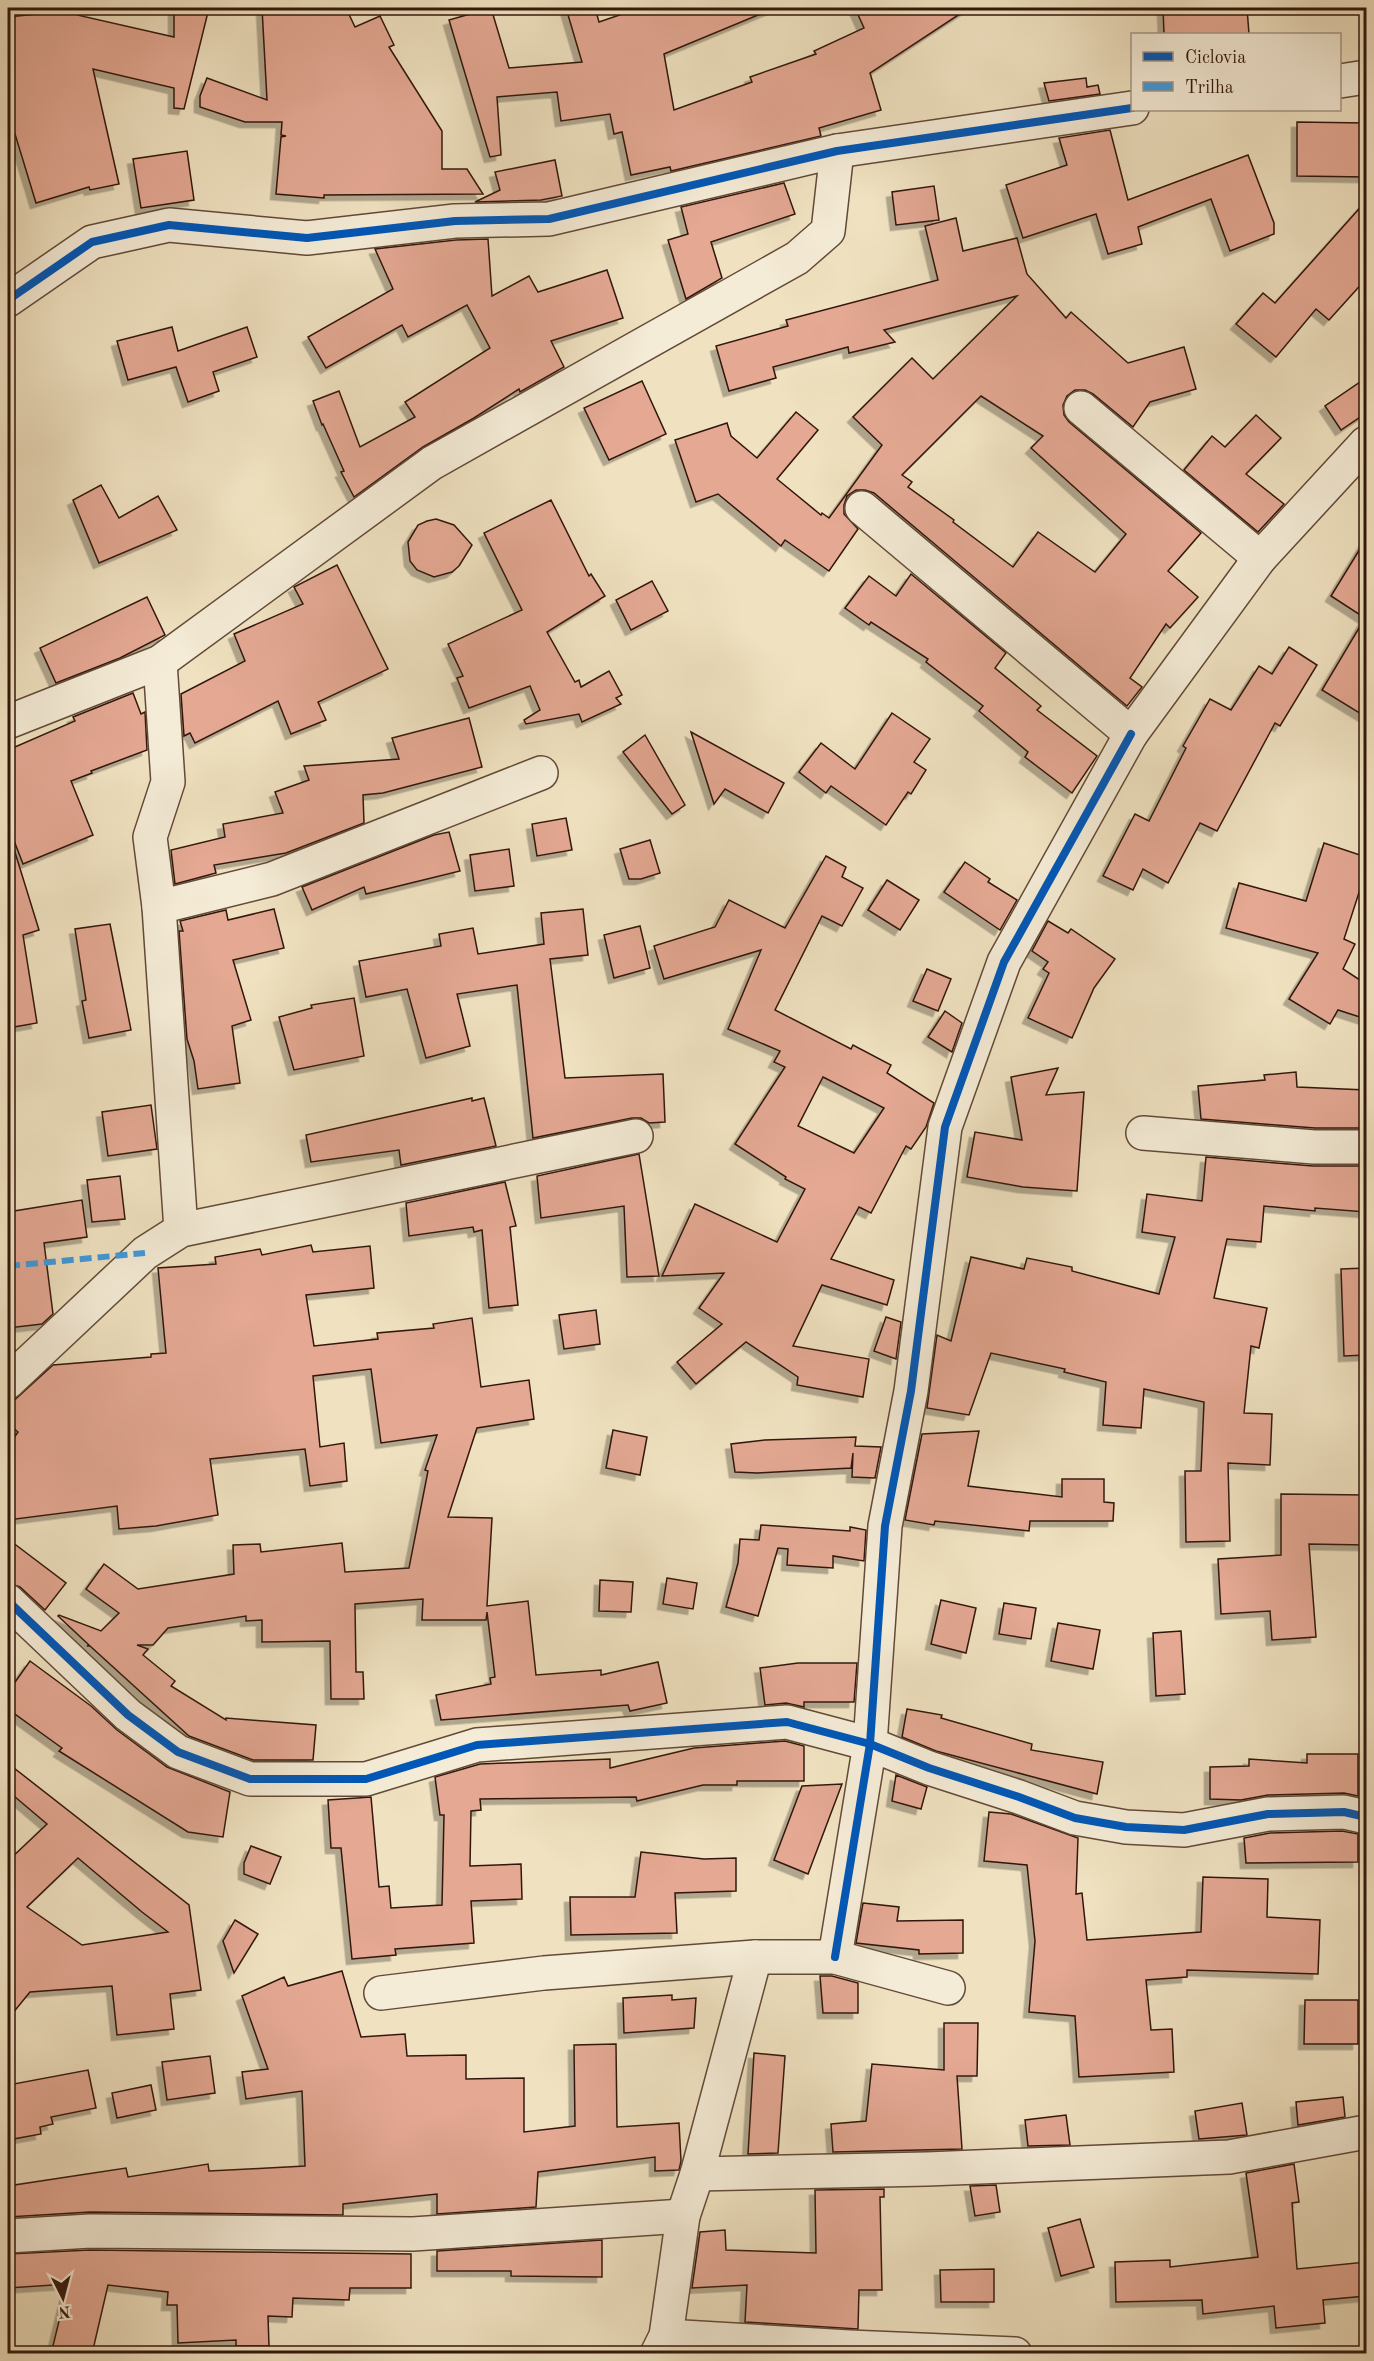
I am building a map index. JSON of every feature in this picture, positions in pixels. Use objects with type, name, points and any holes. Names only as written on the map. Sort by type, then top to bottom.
[{"type":"street","points":[[1341,81],[1366,77]]},
{"type":"street","points":[[8,300],[92,242],[169,225],[307,238],[455,221],[549,219],[642,199],[837,151],[1131,108]]},
{"type":"street","points":[[8,722],[160,662],[432,463],[797,258],[828,231],[837,151]]},
{"type":"street","points":[[1081,408],[1260,558]]},
{"type":"street","points":[[835,1957],[870,1744],[885,1526],[911,1391],[945,1127],[1004,962],[1131,734],[1260,558],[1366,443]]},
{"type":"street","points":[[862,508],[1131,734]]},
{"type":"street","points":[[160,662],[168,782],[150,837],[159,907],[181,1230]]},
{"type":"street","points":[[159,907],[272,879],[541,773]]},
{"type":"street","points":[[1143,1133],[1314,1147],[1366,1147]]},
{"type":"street","points":[[8,1382],[146,1253],[181,1230],[636,1136]]},
{"type":"street","points":[[8,1601],[128,1715],[178,1752],[250,1779],[366,1779],[477,1745],[787,1722],[870,1744],[929,1768],[1075,1818],[1126,1827],[1184,1830],[1268,1814],[1344,1812],[1366,1817]]},
{"type":"street","points":[[755,1957],[697,2174],[682,2216],[662,2345],[849,2347],[1015,2354]]},
{"type":"street","points":[[381,1993],[544,1973],[755,1957],[835,1957],[948,1988]]},
{"type":"street","points":[[697,2174],[927,2169],[1229,2157],[1366,2132]]},
{"type":"street","points":[[8,2236],[90,2231],[413,2234],[682,2216]]},
{"type":"building","points":[[174,8],[209,8],[184,109],[174,108],[174,88],[93,69],[119,184],[90,190],[89,187],[36,203],[8,111],[8,17],[76,10],[77,15],[174,37]]},
{"type":"building","points":[[262,8],[346,8],[355,27],[380,16],[394,45],[389,47],[442,131],[442,169],[467,169],[483,194],[324,195],[324,198],[276,194],[281,137],[286,136],[281,135],[282,122],[245,122],[200,107],[200,96],[207,78],[267,100]]},
{"type":"building","points":[[491,8],[509,68],[582,62],[566,8],[595,8],[599,22],[640,8],[775,8],[664,54],[674,110],[752,82],[750,77],[816,54],[814,51],[864,28],[855,8],[969,8],[870,73],[881,110],[819,128],[821,136],[671,171],[670,167],[631,175],[622,132],[614,134],[610,114],[561,121],[557,92],[497,97],[501,155],[490,157],[449,20]]},
{"type":"building","points":[[1163,8],[1247,8],[1249,33],[1164,33]]},
{"type":"building","points":[[1086,78],[1087,87],[1098,85],[1100,94],[1049,101],[1044,83]]},
{"type":"building","points":[[1297,122],[1366,123],[1366,177],[1297,176]]},
{"type":"building","points":[[1110,130],[1128,200],[1248,155],[1274,223],[1274,234],[1230,251],[1211,199],[1138,227],[1142,244],[1108,254],[1096,214],[1023,238],[1006,185],[1067,165],[1059,138]]},
{"type":"building","points":[[187,151],[194,200],[141,208],[133,159]]},
{"type":"building","points":[[555,160],[562,196],[541,200],[475,202],[500,190],[495,172]]},
{"type":"building","points":[[784,183],[795,214],[711,242],[722,278],[686,299],[668,240],[688,234],[681,207]]},
{"type":"building","points":[[934,186],[939,220],[896,225],[892,192]]},
{"type":"building","points":[[1366,201],[1366,279],[1329,320],[1316,309],[1276,357],[1236,324],[1263,293],[1275,303]]},
{"type":"building","points":[[956,218],[963,251],[1017,238],[1027,274],[1066,318],[1071,312],[1128,363],[1184,347],[1196,389],[1150,402],[1133,427],[1085,390],[1075,390],[1067,396],[1063,405],[1064,415],[1069,422],[1201,533],[1168,571],[1198,597],[1170,628],[1166,624],[1130,678],[1142,687],[1127,706],[874,493],[856,490],[847,496],[844,514],[858,529],[829,571],[785,540],[781,546],[718,494],[696,502],[675,440],[727,423],[731,436],[757,458],[796,412],[818,430],[777,479],[821,515],[822,513],[829,518],[882,445],[853,417],[912,358],[933,379],[1017,296],[884,330],[895,342],[849,353],[848,347],[773,367],[776,378],[729,391],[716,346],[788,326],[786,320],[938,280],[925,226]],"holes":[[[981,396],[1043,436],[1031,448],[1126,534],[1095,572],[1038,532],[1013,567],[908,487],[912,482],[902,475]]]},
{"type":"building","points":[[488,239],[492,296],[529,276],[538,292],[607,270],[623,318],[551,341],[564,367],[520,392],[519,389],[423,447],[354,497],[341,472],[344,471],[313,401],[339,391],[360,447],[415,417],[405,402],[490,348],[467,305],[408,337],[402,325],[326,368],[308,337],[393,289],[375,249],[456,240]]},
{"type":"building","points":[[172,327],[178,351],[247,327],[257,357],[213,372],[219,391],[188,402],[176,367],[128,380],[117,341]]},
{"type":"building","points":[[1366,378],[1366,413],[1341,430],[1325,406]]},
{"type":"building","points":[[642,381],[666,434],[609,460],[584,408]]},
{"type":"building","points":[[1256,415],[1281,438],[1246,474],[1284,504],[1258,532],[1184,470],[1212,436],[1225,447]]},
{"type":"building","points":[[101,485],[119,518],[158,496],[177,530],[99,563],[73,500]]},
{"type":"building","points":[[551,500],[589,576],[591,574],[605,596],[547,632],[575,682],[579,680],[581,687],[609,671],[622,695],[616,698],[621,704],[582,722],[579,714],[526,724],[524,720],[540,710],[530,686],[469,708],[457,678],[463,676],[448,644],[522,610],[484,533]]},
{"type":"building","points":[[436,519],[454,525],[472,545],[459,566],[452,572],[434,577],[417,570],[410,561],[408,542],[418,525]]},
{"type":"building","points":[[1366,539],[1366,717],[1322,690],[1365,618],[1331,596]]},
{"type":"building","points":[[337,565],[388,669],[318,702],[326,720],[291,734],[278,701],[195,743],[190,733],[184,736],[181,694],[245,661],[234,634],[303,604],[294,587]]},
{"type":"building","points":[[911,574],[1006,653],[995,668],[1041,706],[1037,710],[1097,756],[1072,793],[1025,757],[1028,752],[979,711],[983,706],[926,662],[928,659],[871,622],[869,625],[845,608],[869,576],[896,596]]},
{"type":"building","points":[[652,581],[668,611],[631,630],[616,600]]},
{"type":"building","points":[[147,597],[165,635],[120,658],[56,683],[40,648]]},
{"type":"building","points":[[1289,647],[1317,665],[1280,726],[1275,723],[1217,831],[1200,823],[1168,883],[1143,869],[1133,890],[1103,876],[1135,814],[1149,821],[1186,748],[1183,746],[1210,699],[1231,710],[1259,666],[1272,674]]},
{"type":"building","points":[[133,693],[141,714],[145,712],[147,750],[71,781],[93,835],[23,864],[8,825],[8,750],[75,721],[73,717]]},
{"type":"building","points":[[892,713],[930,739],[914,762],[926,770],[911,794],[908,792],[886,825],[831,786],[826,793],[799,772],[821,743],[855,769]]},
{"type":"building","points":[[469,718],[482,767],[383,793],[363,795],[364,823],[286,853],[214,865],[216,873],[175,884],[171,850],[225,837],[223,824],[283,813],[275,792],[309,780],[304,766],[399,759],[392,738]]},
{"type":"building","points":[[691,732],[784,783],[768,813],[725,789],[714,804]]},
{"type":"building","points":[[645,735],[685,805],[672,814],[623,752]]},
{"type":"building","points":[[566,818],[572,850],[537,856],[532,824]]},
{"type":"building","points":[[449,832],[460,871],[366,894],[364,887],[312,910],[302,887],[434,835]]},
{"type":"building","points":[[650,840],[660,873],[641,879],[629,879],[620,849]]},
{"type":"building","points":[[1324,843],[1366,857],[1366,871],[1344,939],[1355,944],[1343,969],[1366,984],[1366,1019],[1338,1010],[1330,1024],[1289,999],[1318,953],[1226,928],[1239,883],[1306,901]]},
{"type":"building","points":[[14,849],[39,930],[23,935],[37,1023],[8,1028],[8,850]]},
{"type":"building","points":[[509,849],[514,886],[475,891],[470,855]]},
{"type":"building","points":[[826,856],[846,867],[842,877],[863,888],[842,926],[822,916],[775,1010],[851,1049],[853,1045],[891,1065],[887,1073],[934,1103],[926,1127],[911,1149],[906,1146],[871,1213],[859,1207],[831,1259],[894,1280],[887,1305],[822,1285],[793,1346],[869,1359],[863,1397],[797,1385],[798,1377],[746,1342],[696,1384],[677,1362],[722,1324],[699,1308],[724,1273],[662,1276],[695,1204],[777,1242],[805,1189],[785,1179],[786,1177],[735,1144],[785,1067],[774,1062],[780,1051],[728,1029],[761,950],[664,979],[654,946],[715,927],[729,900],[785,928]],"holes":[[[823,1077],[884,1108],[854,1153],[798,1126]]]},
{"type":"building","points":[[965,862],[990,879],[988,882],[1017,900],[1000,930],[944,892]]},
{"type":"building","points":[[887,880],[919,900],[900,930],[868,910]]},
{"type":"building","points":[[274,909],[284,948],[233,960],[251,1020],[232,1026],[240,1083],[198,1089],[194,1061],[187,1039],[179,931],[183,931],[180,921],[226,910],[228,920]]},
{"type":"building","points":[[583,909],[588,955],[550,959],[565,1078],[663,1074],[665,1122],[649,1123],[641,1118],[632,1118],[533,1138],[517,985],[457,994],[470,1046],[426,1058],[407,989],[366,997],[359,961],[441,946],[439,934],[473,928],[478,954],[544,944],[541,913]]},
{"type":"building","points":[[1048,921],[1068,933],[1071,929],[1115,959],[1094,988],[1072,1038],[1028,1018],[1049,973],[1043,969],[1048,962],[1032,951]]},
{"type":"building","points":[[110,924],[131,1030],[89,1038],[82,1001],[86,1000],[75,929]]},
{"type":"building","points":[[640,926],[650,968],[614,978],[604,935]]},
{"type":"building","points":[[927,969],[951,979],[938,1011],[913,1001]]},
{"type":"building","points":[[354,998],[364,1056],[294,1070],[279,1017],[312,1008],[311,1005]]},
{"type":"building","points":[[945,1011],[962,1023],[952,1052],[928,1037]]},
{"type":"building","points":[[1058,1068],[1046,1095],[1084,1092],[1077,1191],[1023,1187],[967,1177],[975,1132],[1022,1140],[1011,1077]]},
{"type":"building","points":[[1296,1072],[1297,1087],[1366,1090],[1366,1128],[1315,1128],[1201,1119],[1198,1086],[1265,1080],[1264,1075]]},
{"type":"building","points":[[472,1098],[472,1101],[484,1098],[496,1146],[401,1165],[399,1150],[311,1162],[306,1135]]},
{"type":"building","points":[[151,1105],[157,1149],[108,1156],[102,1112]]},
{"type":"building","points":[[639,1154],[659,1276],[627,1277],[624,1206],[541,1218],[537,1176]]},
{"type":"building","points":[[1206,1157],[1313,1166],[1366,1166],[1366,1212],[1315,1208],[1315,1211],[1264,1206],[1261,1242],[1227,1239],[1214,1298],[1267,1308],[1259,1348],[1251,1346],[1244,1413],[1272,1414],[1270,1465],[1228,1463],[1230,1541],[1186,1542],[1185,1471],[1201,1471],[1204,1402],[1144,1389],[1141,1428],[1103,1425],[1106,1382],[1064,1372],[1065,1369],[991,1353],[969,1415],[927,1408],[937,1335],[951,1341],[971,1257],[1024,1269],[1027,1258],[1072,1267],[1072,1271],[1159,1294],[1175,1237],[1142,1232],[1147,1194],[1202,1201]]},
{"type":"building","points":[[120,1176],[125,1219],[92,1222],[87,1180]]},
{"type":"building","points":[[505,1182],[516,1226],[510,1227],[518,1305],[489,1308],[482,1230],[474,1232],[473,1227],[409,1236],[406,1203]]},
{"type":"building","points":[[82,1200],[87,1237],[44,1243],[53,1314],[42,1324],[8,1328],[8,1212]]},
{"type":"building","points":[[311,1245],[313,1252],[370,1246],[374,1288],[306,1295],[314,1346],[378,1339],[377,1333],[434,1328],[433,1324],[472,1318],[481,1387],[529,1380],[534,1419],[477,1428],[448,1517],[492,1518],[487,1606],[528,1601],[536,1675],[601,1670],[601,1675],[658,1662],[667,1703],[630,1711],[628,1705],[441,1720],[436,1695],[491,1684],[490,1678],[495,1677],[487,1612],[486,1620],[422,1620],[423,1599],[355,1604],[356,1672],[363,1672],[364,1699],[331,1699],[330,1641],[262,1642],[262,1620],[246,1621],[246,1616],[168,1628],[153,1645],[137,1645],[148,1649],[143,1655],[175,1681],[171,1686],[226,1720],[226,1718],[316,1725],[313,1760],[253,1760],[189,1736],[90,1646],[87,1646],[89,1645],[58,1616],[101,1631],[119,1613],[86,1589],[104,1564],[138,1589],[234,1574],[233,1545],[260,1544],[261,1552],[342,1543],[345,1572],[409,1568],[428,1471],[425,1470],[437,1435],[381,1443],[371,1369],[313,1376],[320,1447],[344,1443],[347,1481],[310,1486],[305,1449],[210,1459],[218,1515],[156,1526],[119,1529],[117,1506],[8,1520],[8,1446],[18,1432],[8,1423],[8,1406],[53,1365],[151,1357],[151,1354],[166,1353],[158,1268],[216,1264],[215,1257],[260,1249],[262,1255]]},
{"type":"building","points":[[1366,1268],[1366,1355],[1344,1356],[1341,1269]]},
{"type":"building","points":[[596,1310],[600,1344],[564,1349],[559,1315]]},
{"type":"building","points":[[886,1317],[901,1322],[896,1359],[874,1351]]},
{"type":"building","points":[[613,1430],[647,1437],[640,1475],[606,1468]]},
{"type":"building","points":[[979,1431],[968,1486],[1062,1497],[1062,1479],[1104,1479],[1104,1502],[1114,1503],[1113,1521],[1030,1521],[1029,1531],[935,1521],[934,1525],[905,1520],[922,1434]]},
{"type":"building","points":[[856,1437],[855,1446],[881,1447],[875,1478],[852,1477],[853,1453],[851,1468],[735,1472],[731,1444],[765,1440]]},
{"type":"building","points":[[1281,1494],[1366,1495],[1366,1545],[1309,1544],[1316,1637],[1272,1640],[1270,1611],[1221,1614],[1218,1559],[1281,1555]]},
{"type":"building","points":[[761,1525],[850,1531],[850,1527],[866,1530],[864,1561],[833,1556],[833,1568],[787,1565],[788,1549],[778,1548],[758,1616],[726,1607],[738,1563],[740,1539],[759,1540]]},
{"type":"building","points":[[8,1539],[66,1583],[45,1610],[20,1587],[8,1583]]},
{"type":"building","points":[[667,1578],[697,1583],[693,1609],[663,1604]]},
{"type":"building","points":[[600,1580],[633,1582],[631,1612],[599,1611]]},
{"type":"building","points":[[941,1600],[976,1608],[966,1653],[931,1644]]},
{"type":"building","points":[[1004,1603],[1036,1608],[1031,1639],[999,1634]]},
{"type":"building","points":[[1058,1623],[1100,1630],[1093,1669],[1051,1661]]},
{"type":"building","points":[[1181,1631],[1185,1694],[1156,1696],[1153,1633]]},
{"type":"building","points":[[30,1661],[167,1767],[230,1792],[223,1837],[188,1832],[59,1751],[62,1748],[8,1709],[8,1692]]},
{"type":"building","points":[[798,1663],[857,1663],[854,1702],[804,1702],[804,1707],[786,1703],[765,1705],[760,1668]]},
{"type":"building","points":[[907,1709],[942,1715],[941,1718],[1032,1744],[1031,1750],[1103,1762],[1097,1794],[936,1751],[902,1737]]},
{"type":"building","points":[[785,1741],[804,1746],[804,1781],[737,1781],[737,1785],[703,1785],[637,1801],[636,1797],[480,1799],[481,1810],[471,1811],[470,1866],[521,1864],[522,1899],[471,1901],[474,1943],[395,1949],[396,1955],[352,1959],[341,1848],[331,1848],[328,1800],[371,1797],[379,1887],[389,1886],[391,1908],[442,1905],[444,1815],[440,1815],[435,1777],[480,1764],[610,1759],[610,1768],[694,1748]]},
{"type":"building","points":[[1307,1754],[1358,1754],[1358,1796],[1344,1793],[1268,1795],[1241,1800],[1210,1799],[1210,1767],[1249,1766],[1249,1759],[1307,1763]]},
{"type":"building","points":[[14,1768],[189,1905],[201,1990],[170,1994],[174,2029],[117,2035],[112,1986],[30,1992],[8,2019],[8,1861],[47,1824],[8,1791],[8,1776]],"holes":[[[78,1858],[168,1932],[82,1945],[27,1907]]]},
{"type":"building","points":[[896,1775],[927,1787],[921,1809],[892,1801]]},
{"type":"building","points":[[842,1784],[808,1874],[774,1860],[802,1786]]},
{"type":"building","points":[[989,1812],[1011,1814],[1078,1838],[1076,1894],[1082,1893],[1087,1940],[1201,1932],[1203,1877],[1268,1879],[1267,1917],[1320,1920],[1318,1974],[1187,1970],[1187,1977],[1146,1980],[1151,2030],[1172,2029],[1174,2072],[1079,2077],[1075,2016],[1029,2012],[1035,1941],[1027,1865],[984,1861]]},
{"type":"building","points":[[1342,1831],[1358,1834],[1358,1862],[1246,1863],[1244,1838],[1270,1833]]},
{"type":"building","points":[[251,1846],[281,1857],[270,1884],[244,1874],[244,1863]]},
{"type":"building","points":[[641,1852],[704,1859],[736,1858],[736,1891],[675,1893],[677,1933],[571,1935],[570,1897],[635,1897]]},
{"type":"building","points":[[863,1903],[899,1907],[897,1921],[963,1920],[963,1953],[919,1954],[919,1950],[856,1943]]},
{"type":"building","points":[[235,1920],[258,1934],[234,1973],[223,1941]]},
{"type":"building","points":[[342,1971],[361,2037],[405,2034],[407,2056],[466,2055],[466,2079],[524,2078],[524,2132],[575,2126],[574,2045],[616,2044],[617,2127],[679,2123],[681,2161],[679,2170],[655,2171],[655,2157],[538,2172],[536,2207],[437,2214],[437,2194],[343,2204],[343,2215],[90,2212],[8,2217],[8,2186],[126,2168],[128,2177],[208,2164],[209,2171],[305,2166],[302,2091],[246,2099],[242,2072],[268,2069],[242,1996],[284,1977],[288,1986]]},
{"type":"building","points":[[820,1976],[832,1976],[858,1983],[858,2013],[823,2013]]},
{"type":"building","points":[[672,1995],[672,2000],[696,1998],[694,2028],[624,2033],[623,1998]]},
{"type":"building","points":[[1305,2000],[1358,2000],[1358,2044],[1304,2044]]},
{"type":"building","points":[[944,2023],[978,2023],[977,2076],[957,2076],[962,2149],[833,2152],[831,2124],[866,2121],[872,2064],[944,2070]]},
{"type":"building","points":[[754,2053],[785,2056],[778,2153],[748,2154]]},
{"type":"building","points":[[210,2056],[215,2093],[167,2100],[162,2062]]},
{"type":"building","points":[[88,2070],[96,2108],[51,2117],[53,2124],[40,2127],[41,2134],[8,2140],[8,2085]]},
{"type":"building","points":[[151,2085],[156,2110],[117,2118],[112,2093]]},
{"type":"building","points":[[1343,2097],[1345,2117],[1298,2125],[1296,2102]]},
{"type":"building","points":[[1242,2103],[1247,2135],[1199,2139],[1195,2111]]},
{"type":"building","points":[[1066,2115],[1070,2145],[1028,2146],[1025,2120]]},
{"type":"building","points":[[1294,2164],[1299,2202],[1292,2203],[1297,2269],[1366,2262],[1366,2296],[1323,2300],[1325,2323],[1276,2328],[1274,2306],[1203,2314],[1202,2300],[1116,2302],[1115,2262],[1170,2260],[1170,2267],[1258,2257],[1246,2173]]},
{"type":"building","points":[[996,2185],[1000,2212],[975,2216],[970,2186]]},
{"type":"building","points":[[884,2189],[884,2197],[880,2197],[882,2290],[859,2290],[858,2329],[745,2322],[747,2285],[692,2288],[700,2232],[725,2230],[726,2250],[816,2253],[815,2190]]},
{"type":"building","points":[[1080,2219],[1094,2267],[1061,2276],[1048,2228]]},
{"type":"building","points":[[602,2240],[602,2277],[511,2276],[511,2271],[437,2271],[437,2251]]},
{"type":"building","points":[[90,2250],[411,2254],[411,2288],[350,2288],[349,2300],[293,2298],[292,2317],[268,2316],[269,2346],[236,2346],[236,2340],[178,2343],[177,2305],[167,2305],[168,2292],[108,2285],[92,2354],[51,2354],[68,2284],[8,2288],[8,2254]]},
{"type":"building","points":[[994,2269],[994,2302],[941,2302],[940,2270]]},
{"type":"marked path","points":[[8,1266],[145,1253]]},
{"type":"cycle path","points":[[8,300],[92,242],[169,225],[307,238],[455,221],[549,219],[837,151],[1131,108]]},
{"type":"cycle path","points":[[835,1957],[870,1744],[885,1526],[911,1391],[945,1127],[1004,962],[1131,734]]},
{"type":"cycle path","points":[[8,1601],[128,1715],[178,1752],[250,1779],[366,1779],[477,1745],[787,1722],[870,1744],[929,1768],[1075,1818],[1126,1827],[1184,1830],[1268,1814],[1344,1812],[1366,1817]]}]
